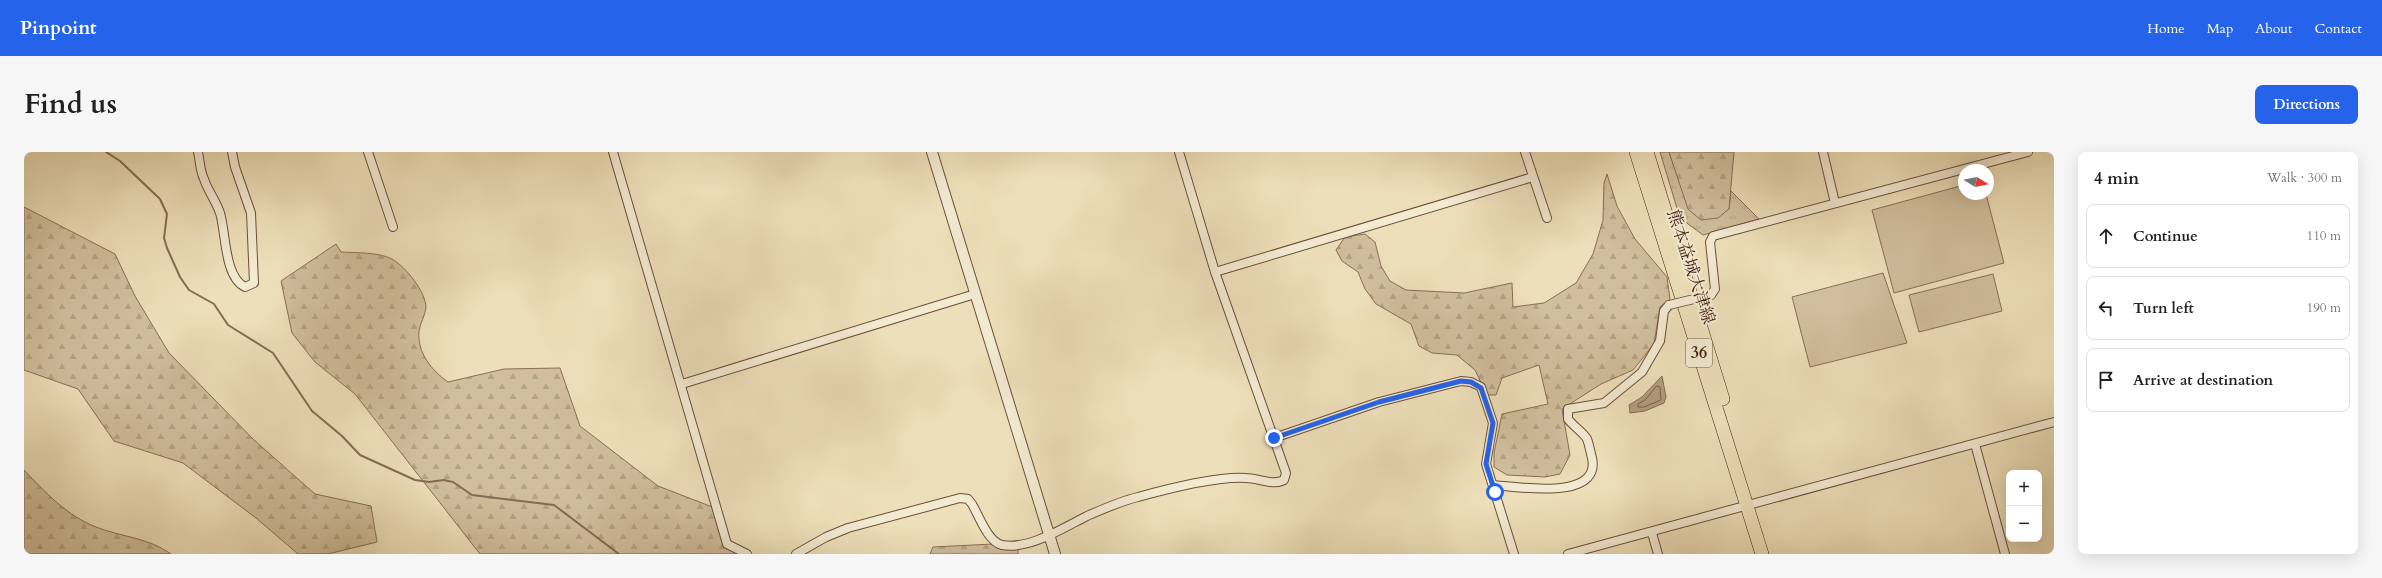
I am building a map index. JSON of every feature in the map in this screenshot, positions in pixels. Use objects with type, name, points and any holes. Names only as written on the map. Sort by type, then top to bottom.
[{"type":"main road","name":"熊本益城大津線","points":[[1636,152],[1752,505],[1772,554]]},
{"type":"main road","name":"熊本益城大津線","points":[[1647,152],[1752,505],[1762,554]]},
{"type":"street","points":[[198,152],[204,180],[217,204],[221,219],[224,244],[234,276],[240,284],[245,287],[254,283],[255,273],[252,213],[235,167],[232,152]]},
{"type":"street","points":[[368,152],[393,227]]},
{"type":"street","points":[[613,152],[682,384],[727,544],[748,554]]},
{"type":"street","points":[[932,152],[1048,537],[1055,554]]},
{"type":"street","points":[[796,554],[826,537],[848,528],[960,498],[968,499],[972,504],[993,541],[1000,545],[1010,546],[1048,537],[1089,515],[1137,497],[1228,478],[1279,483],[1284,480],[1286,473],[1215,272],[1179,152]]},
{"type":"street","points":[[1525,152],[1547,218]]},
{"type":"street","points":[[1823,152],[1835,203]]},
{"type":"street","points":[[1493,486],[1567,488],[1582,484],[1592,474],[1594,464],[1587,439],[1568,419],[1568,409],[1604,403],[1642,372],[1660,341],[1664,311],[1669,305],[1711,295],[1715,290],[1710,242],[1713,236],[2028,152]]},
{"type":"street","points":[[1215,272],[1533,177]]},
{"type":"street","points":[[682,384],[975,294]]},
{"type":"street","points":[[1274,438],[1379,402],[1461,381],[1471,382],[1481,388],[1493,423],[1486,464],[1514,554]]},
{"type":"street","points":[[1568,554],[1652,533],[2054,422]]},
{"type":"street","points":[[1975,444],[2005,554]]},
{"type":"street","points":[[1652,533],[1658,554]]},
{"type":"green space","points":[[1660,152],[1669,152],[1675,169],[1729,209],[1731,191],[1759,219],[1703,235],[1680,218]]},
{"type":"green space","points":[[1669,152],[1734,152],[1729,209],[1718,218],[1701,220],[1688,209]]},
{"type":"green space","points":[[1607,174],[1617,206],[1635,239],[1667,277],[1670,299],[1660,307],[1654,344],[1633,370],[1601,384],[1562,409],[1570,455],[1560,474],[1545,477],[1507,475],[1494,467],[1494,453],[1502,414],[1548,404],[1539,365],[1502,378],[1496,395],[1487,395],[1475,370],[1457,355],[1432,353],[1419,346],[1411,324],[1376,304],[1365,289],[1358,272],[1342,261],[1336,250],[1345,237],[1365,234],[1375,242],[1381,266],[1390,281],[1406,290],[1464,293],[1512,283],[1513,307],[1544,303],[1576,283],[1593,254],[1603,220],[1604,183]]},
{"type":"green space","points":[[1958,187],[1958,200],[1988,200],[2004,263],[1894,293],[1872,210]]},
{"type":"green space","points":[[24,207],[115,254],[135,296],[169,353],[254,440],[315,494],[371,506],[377,542],[328,554],[298,554],[256,518],[183,463],[114,441],[78,389],[24,370]]},
{"type":"green space","points":[[336,244],[341,252],[374,254],[392,259],[414,280],[423,295],[426,308],[419,331],[420,346],[426,360],[436,372],[448,382],[504,369],[560,368],[580,426],[658,486],[715,508],[724,545],[744,554],[480,554],[355,394],[315,362],[292,333],[281,281]]},
{"type":"green space","points":[[1883,273],[1907,343],[1810,367],[1792,297]]},
{"type":"green space","points":[[1993,274],[2002,311],[1919,332],[1909,295]]},
{"type":"green space","points":[[24,470],[57,503],[75,517],[96,527],[154,544],[171,554],[24,554]]},
{"type":"green space","points":[[993,544],[1007,549],[1018,549],[1018,554],[930,554],[933,547]]},
{"type":"water","points":[[1662,376],[1666,397],[1664,403],[1645,411],[1630,413],[1629,405],[1642,397]]},
{"type":"waterway","points":[[106,152],[120,161],[160,199],[167,214],[164,238],[167,248],[180,277],[189,290],[214,304],[228,325],[273,353],[312,411],[342,436],[360,455],[415,480],[429,482],[444,480],[453,482],[472,495],[554,505],[619,554]]},
{"type":"route","points":[[1274,438],[1326,422],[1379,402],[1461,381],[1471,382],[1481,388],[1493,423],[1487,449],[1486,464],[1495,492]]}]
